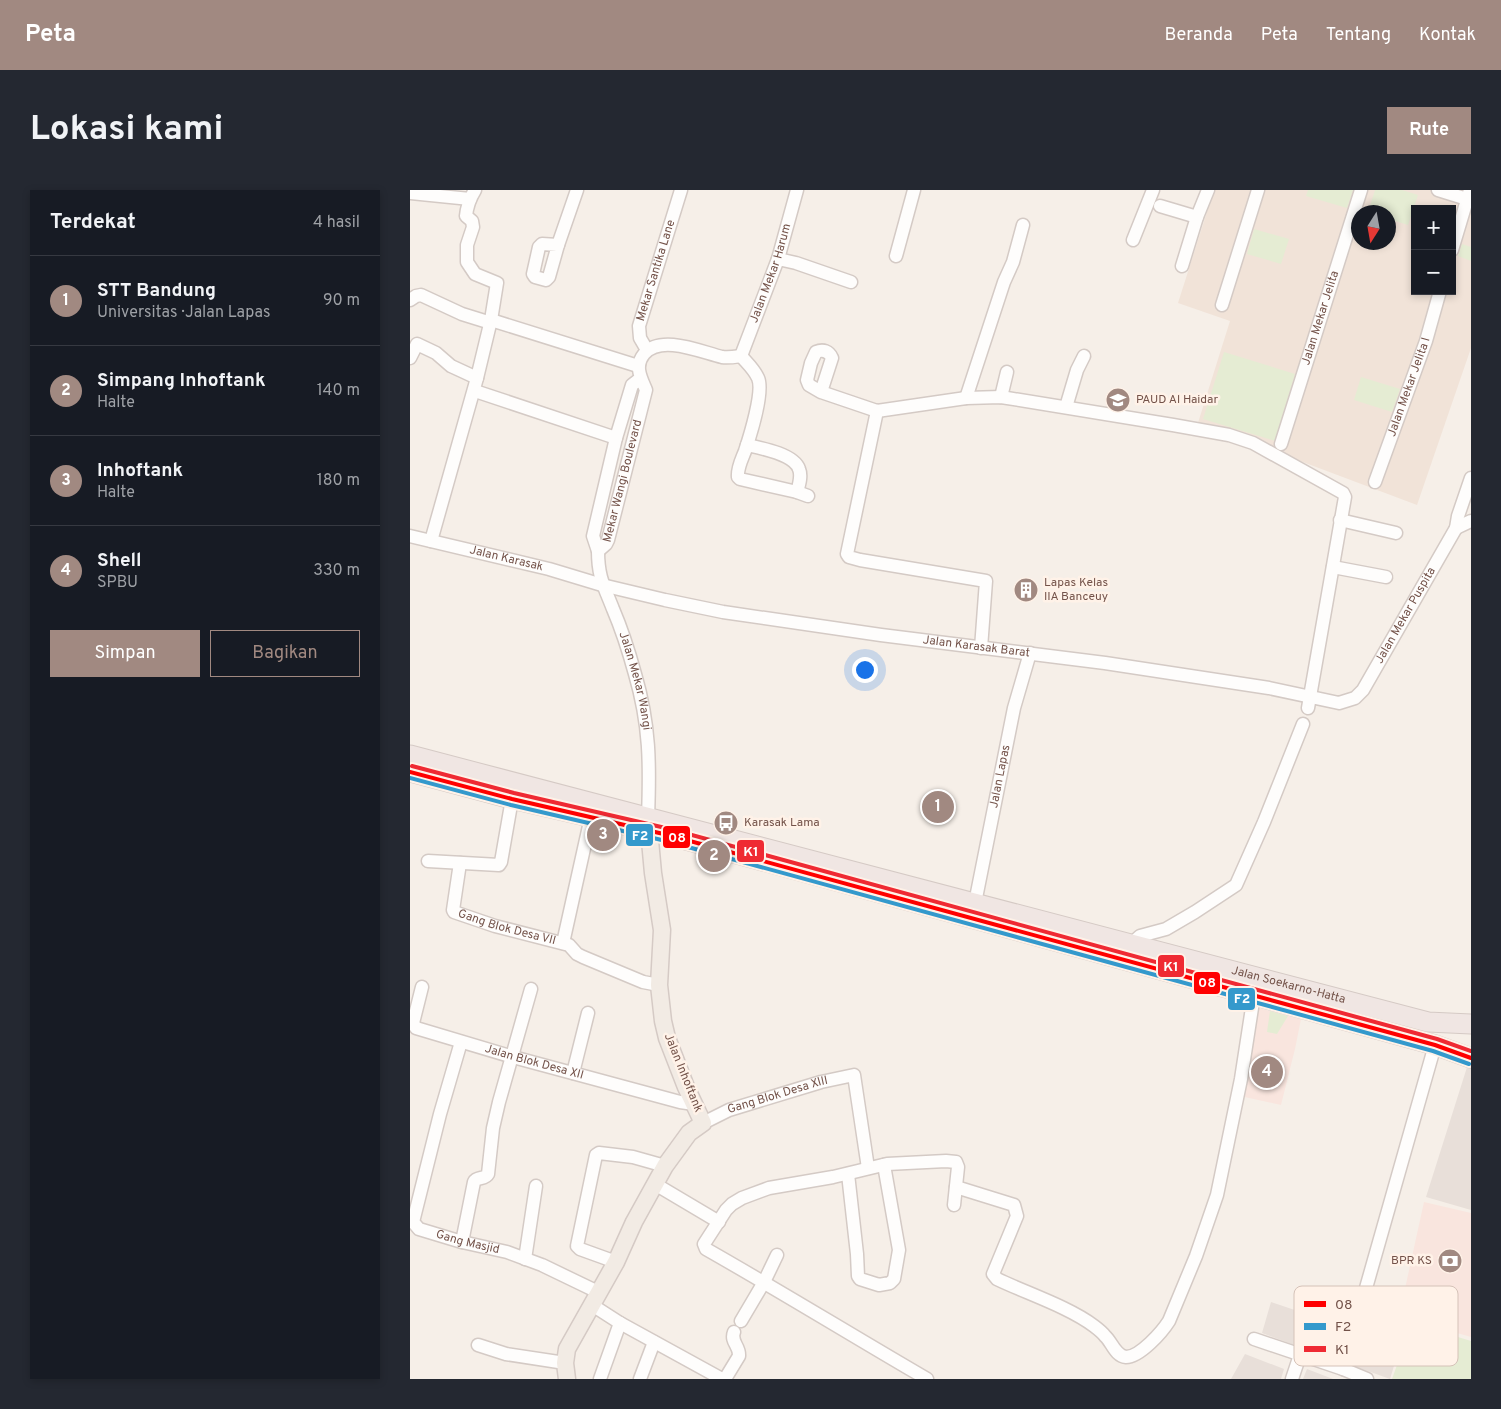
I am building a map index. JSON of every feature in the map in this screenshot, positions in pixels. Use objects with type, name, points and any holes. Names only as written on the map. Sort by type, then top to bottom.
[{"type":"highway","name":"Jalan Soekarno-Hatta","points":[[410,755],[649,824],[1131,953],[1165,953],[1428,1022],[1471,1024]]},
{"type":"highway","name":"Jalan Soekarno-Hatta","points":[[410,772],[512,799],[591,817],[649,824],[975,903],[1254,995],[1435,1045],[1471,1058]]},
{"type":"highway","points":[[1428,1022],[1471,1033]]},
{"type":"highway","points":[[1435,1045],[1471,1053]]},
{"type":"main road","name":"Jalan Inhoftank","points":[[566,1371],[567,1349],[596,1303],[628,1235],[655,1184],[665,1166],[689,1133],[703,1123],[668,1038],[663,1020],[659,985],[662,930],[649,824]]},
{"type":"street","points":[[558,245],[577,190]]},
{"type":"street","name":"Mekar Santika Lane","points":[[647,350],[640,338],[639,326],[681,190]]},
{"type":"street","name":"Jalan Mekar Harum","points":[[741,356],[778,259],[797,190]]},
{"type":"street","points":[[896,256],[914,190]]},
{"type":"street","points":[[1133,240],[1153,190]]},
{"type":"street","points":[[1182,266],[1208,190]]},
{"type":"street","points":[[1222,306],[1258,190]]},
{"type":"street","name":"Jalan Mekar Jelita","points":[[1282,444],[1361,190]]},
{"type":"street","points":[[1438,190],[1468,195],[1456,236]]},
{"type":"street","points":[[410,193],[472,194],[466,216],[472,221],[473,227],[467,246],[467,262],[474,274],[497,283],[491,322],[477,378],[431,541]]},
{"type":"street","points":[[1160,206],[1197,218]]},
{"type":"street","points":[[966,398],[1004,282],[1013,262],[1023,225]]},
{"type":"street","points":[[778,259],[796,263],[851,282]]},
{"type":"street","name":"Jalan Mekar Jelita I","points":[[1374,482],[1426,341],[1439,295]]},
{"type":"street","points":[[410,300],[416,296],[421,296],[462,314],[640,372]]},
{"type":"street","points":[[410,358],[417,344],[436,353],[448,364],[477,378]]},
{"type":"street","points":[[647,350],[662,345],[678,346],[722,357],[741,356],[759,379],[760,391],[747,445],[737,474],[740,479],[803,494],[799,467],[793,460],[771,451],[747,445]]},
{"type":"street","name":"Mekar Wangi Boulevard","points":[[640,372],[632,385],[616,438],[596,523],[593,536],[598,551],[606,544],[646,390],[640,372],[641,358],[647,350]]},
{"type":"street","points":[[1066,407],[1077,370],[1084,356]]},
{"type":"street","points":[[1001,397],[1007,372]]},
{"type":"street","points":[[478,392],[616,438]]},
{"type":"street","points":[[821,392],[877,412],[966,398],[1001,397],[1229,435],[1253,443],[1343,493],[1345,497],[1310,702]]},
{"type":"street","points":[[877,412],[848,554],[849,557],[986,581],[981,648]]},
{"type":"street","name":"Jalan Mekar Puspita","points":[[1352,700],[1363,690],[1457,522],[1471,478]]},
{"type":"street","points":[[1340,520],[1396,533]]},
{"type":"street","points":[[1457,522],[1471,520]]},
{"type":"street","points":[[596,523],[610,528]]},
{"type":"street","name":"Jalan Karasak","points":[[410,536],[549,569],[602,585]]},
{"type":"street","name":"Jalan Mekar Wangi","points":[[598,551],[598,568],[602,585],[627,649],[645,710],[649,753],[649,824]]},
{"type":"street","points":[[1333,567],[1386,576]]},
{"type":"street","name":"Jalan Karasak Barat","points":[[602,585],[723,612],[1219,680],[1310,702],[1352,700]]},
{"type":"street","name":"Jalan Lapas","points":[[975,903],[1014,708],[1030,653]]},
{"type":"street","points":[[1131,953],[1140,936],[1166,929],[1236,884],[1264,822],[1303,724]]},
{"type":"street","points":[[428,861],[496,866],[501,862],[512,799]]},
{"type":"street","points":[[563,943],[591,817]]},
{"type":"street","name":"Gang Blok Desa VII","points":[[460,863],[453,912],[495,926],[570,945],[577,954],[583,957],[643,982],[659,985]]},
{"type":"street","name":"Jalan Blok Desa XII","points":[[422,988],[414,1016],[414,1026],[513,1057],[680,1102],[694,1104]]},
{"type":"street","points":[[462,1242],[474,1182],[476,1179],[486,1178],[489,1171],[499,1102],[531,989]]},
{"type":"street","points":[[956,1187],[1014,1205],[1017,1216],[993,1274],[997,1279],[1093,1325],[1106,1336],[1120,1356],[1134,1355],[1163,1330],[1168,1321],[1196,1256],[1212,1212],[1241,1079],[1254,995]]},
{"type":"street","points":[[573,1073],[588,1013]]},
{"type":"street","name":"Gang Masjid","points":[[461,1042],[440,1114],[413,1222],[419,1229],[462,1242],[508,1252],[550,1268],[620,1324],[723,1379]]},
{"type":"street","points":[[1367,1286],[1435,1045]]},
{"type":"street","name":"Gang Blok Desa XIII","points":[[703,1123],[729,1110],[821,1082],[854,1075],[868,1168]]},
{"type":"street","points":[[616,1262],[580,1249],[577,1244],[596,1155],[599,1153],[633,1157],[665,1166]]},
{"type":"street","points":[[927,1379],[706,1249],[705,1242],[726,1210],[742,1198],[770,1188],[848,1174],[884,1165],[956,1162],[958,1167],[954,1205]]},
{"type":"street","points":[[848,1174],[858,1276],[860,1279],[879,1285],[890,1283],[894,1279],[899,1250],[884,1165]]},
{"type":"street","points":[[655,1184],[719,1222]]},
{"type":"street","points":[[526,1259],[536,1186]]},
{"type":"street","points":[[741,1321],[764,1282],[777,1255]]},
{"type":"street","points":[[600,1379],[620,1324]]},
{"type":"street","points":[[723,1379],[739,1356],[737,1346],[732,1340],[734,1332]]},
{"type":"street","points":[[1254,1339],[1294,1353]]},
{"type":"street","points":[[640,1379],[654,1342]]},
{"type":"street","points":[[478,1345],[566,1371]]},
{"type":"street","points":[[1292,1379],[1296,1366]]},
{"type":"street","points":[[1334,1366],[1367,1379]]},
{"type":"shaded area","points":[[1214,190],[1471,190],[1471,348],[1417,505],[1279,453],[1197,426],[1230,321],[1178,303]]},
{"type":"shaded area","points":[[1255,1007],[1301,1019],[1281,1105],[1240,1096]]},
{"type":"shaded area","points":[[1468,1064],[1471,1065],[1471,1210],[1426,1197]]},
{"type":"shaded area","name":"BPR KS","points":[[1424,1202],[1471,1213],[1471,1337],[1458,1333],[1458,1286],[1406,1286]]},
{"type":"shaded area","points":[[1271,1302],[1294,1310],[1294,1345],[1262,1333]]},
{"type":"shaded area","points":[[1245,1354],[1284,1369],[1281,1379],[1231,1379]]},
{"type":"shaded area","points":[[1354,1366],[1394,1366],[1390,1379]]},
{"type":"shaded area","points":[[1307,1369],[1333,1379],[1303,1379]]},
{"type":"green space","points":[[1308,190],[1353,190],[1347,208],[1306,196]]},
{"type":"green space","points":[[1375,190],[1402,190],[1418,195],[1415,205],[1411,205],[1411,216],[1408,225],[1396,221],[1396,205],[1370,205]]},
{"type":"green space","points":[[1254,229],[1289,239],[1281,264],[1247,254]]},
{"type":"green space","points":[[1462,244],[1471,247],[1471,261],[1458,256]]},
{"type":"green space","points":[[1224,352],[1295,374],[1275,441],[1203,419]]},
{"type":"green space","points":[[1361,377],[1400,389],[1392,412],[1354,400]]},
{"type":"green space","points":[[1270,1011],[1288,1016],[1277,1034],[1267,1032]]},
{"type":"green space","points":[[1458,1337],[1471,1341],[1471,1379],[1392,1379],[1397,1366],[1458,1366]]},
{"type":"transit line","name":"K1","points":[[412,766],[514,793],[670,829],[1437,1039],[1471,1051]]},
{"type":"transit line","name":"08","points":[[410,772],[512,799],[668,835],[1435,1045],[1471,1058]]},
{"type":"transit line","name":"F2","points":[[410,778],[511,805],[666,841],[1433,1051],[1469,1064]]},
{"type":"place","name":"PAUD Al Haidar","points":[[1118,400]]},
{"type":"place","name":"Lapas Kelas IIA Banceuy","points":[[1026,590]]},
{"type":"place","name":"STT Bandung","points":[[938,807]]},
{"type":"place","name":"Karasak Lama","points":[[726,823]]},
{"type":"place","name":"Inhoftank","points":[[603,835]]},
{"type":"place","name":"Simpang Inhoftank","points":[[714,856]]},
{"type":"place","name":"Shell","points":[[1267,1072]]},
{"type":"place","name":"BPR KS","points":[[1450,1261]]}]
